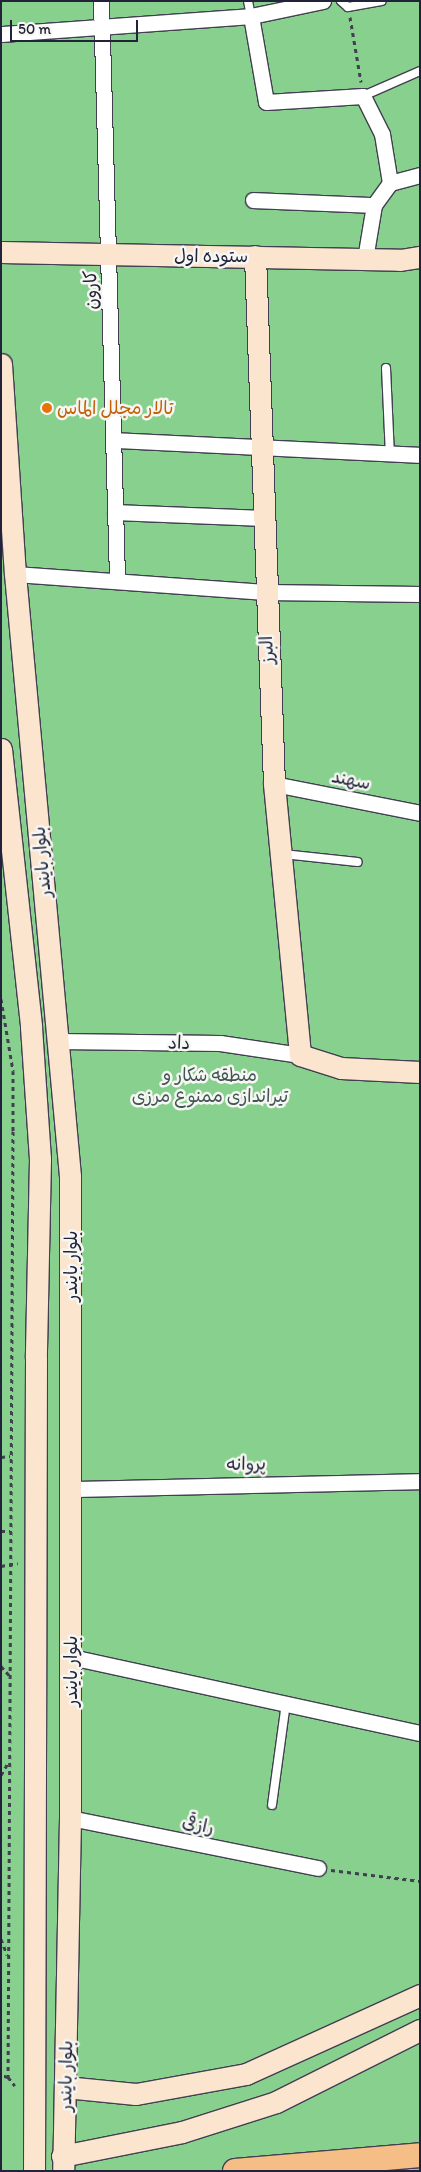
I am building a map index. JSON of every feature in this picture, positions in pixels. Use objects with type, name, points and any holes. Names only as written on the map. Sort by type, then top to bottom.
[{"type":"main road","points":[[235,2171],[420,2155]]},
{"type":"street","name":"کارون","points":[[101,1],[117,579]]},
{"type":"street","points":[[1,34],[103,27],[250,8],[323,1]]},
{"type":"street","points":[[250,8],[266,102],[364,96],[382,134],[390,183]]},
{"type":"street","points":[[365,259],[374,205],[390,183],[420,175]]},
{"type":"street","points":[[253,200],[374,205]]},
{"type":"street","name":"ستوده اول","points":[[1,252],[365,259],[420,257]]},
{"type":"street","name":"البرز","points":[[255,256],[265,592],[274,784],[300,1048]]},
{"type":"street","name":"بلوار بایندر","points":[[1,364],[15,574],[11,632],[58,1040],[70,1176],[72,1489],[70,1818],[66,2087],[62,2163]]},
{"type":"street","points":[[114,440],[262,451],[420,455]]},
{"type":"street","points":[[115,512],[263,518]]},
{"type":"street","points":[[15,574],[117,579],[265,592],[420,594]]},
{"type":"street","name":"بلوار بایندر","points":[[1,749],[31,1027],[40,1159],[36,1358],[34,2171]]},
{"type":"street","name":"سهند","points":[[274,784],[420,813]]},
{"type":"street","name":"داد","points":[[58,1040],[300,1048],[341,1068],[420,1072]]},
{"type":"street","name":"پروانه","points":[[72,1489],[420,1481]]},
{"type":"street","points":[[71,1657],[420,1733]]},
{"type":"street","name":"رازقی","points":[[70,1818],[318,1868]]},
{"type":"street","points":[[66,2087],[136,2094],[246,2074],[420,1995]]},
{"type":"street","points":[[62,2163],[182,2132],[276,2102],[420,2030]]},
{"type":"lane","points":[[340,1],[348,6],[380,1]]},
{"type":"lane","points":[[364,96],[420,71]]},
{"type":"lane","points":[[386,368],[390,455]]},
{"type":"lane","points":[[281,854],[358,862]]},
{"type":"lane","points":[[272,1806],[286,1703]]},
{"type":"path","points":[[348,6],[364,96]]},
{"type":"path","points":[[1,999],[13,1071],[8,2077],[1,2075]]},
{"type":"path","points":[[1,1457],[10,1456]]},
{"type":"path","points":[[1,1531],[10,1532]]},
{"type":"path","points":[[1,1566],[10,1563]]},
{"type":"path","points":[[1,1666],[10,1676]]},
{"type":"path","points":[[1,1775],[10,1759]]},
{"type":"path","points":[[318,1868],[420,1881]]},
{"type":"path","points":[[1,1939],[8,1958]]},
{"type":"green space","name":"منطقه شکار و تیراندازی ممنوع مرزی","points":[[1,1],[420,1],[420,2171],[1,2171]]},
{"type":"place","name":"تالار مجلل الماس","points":[[47,408]]}]
